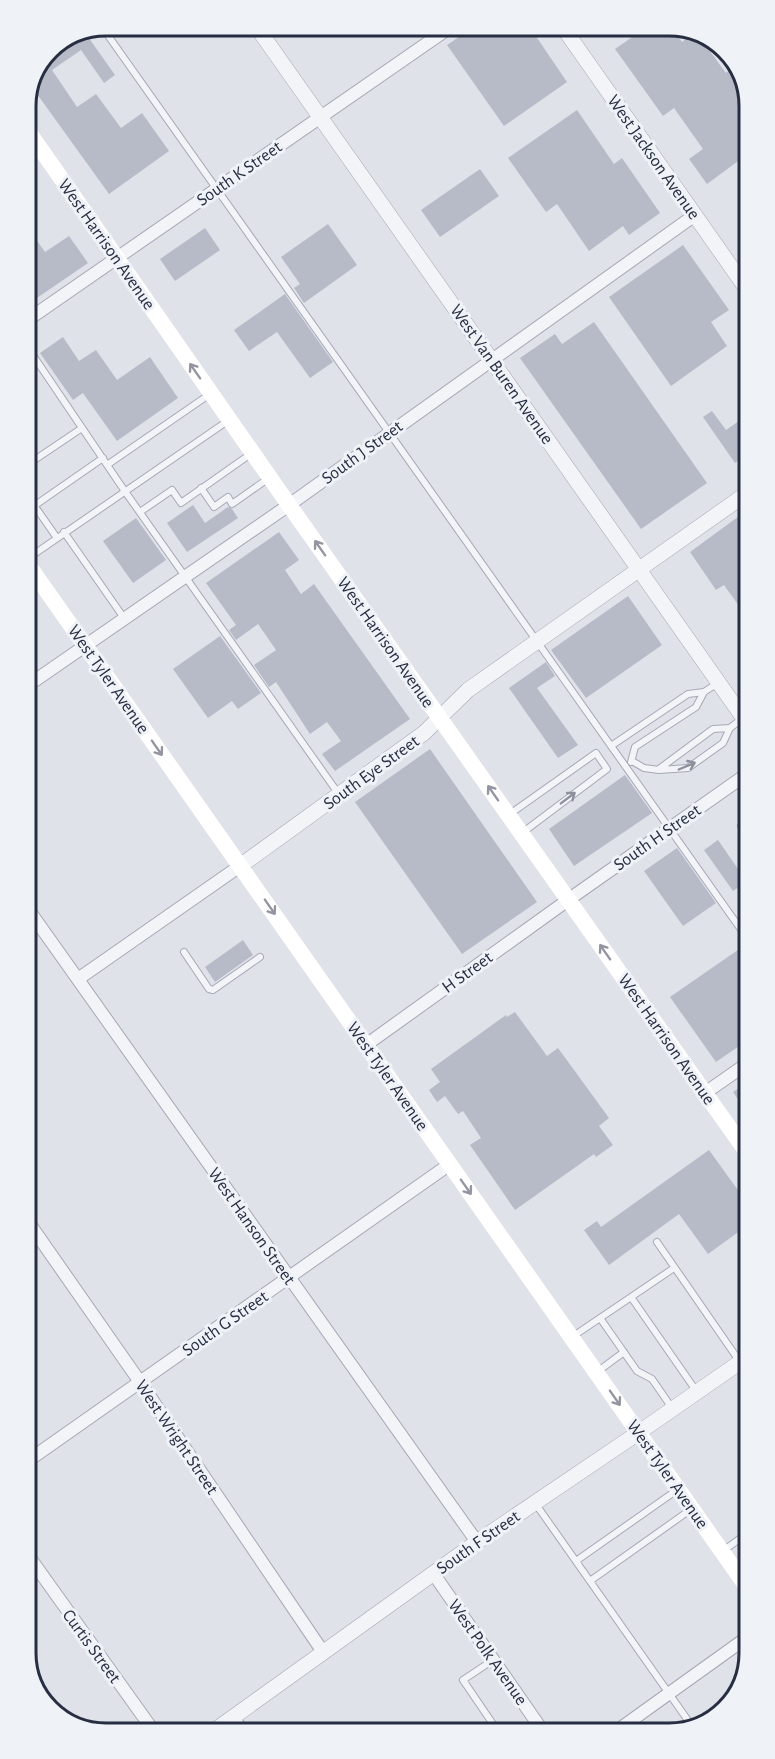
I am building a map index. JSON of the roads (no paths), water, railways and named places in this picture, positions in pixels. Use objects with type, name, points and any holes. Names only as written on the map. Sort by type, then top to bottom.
[{"type":"main road","name":"West Harrison Avenue","points":[[36,142],[252,453],[739,1142]]},
{"type":"main road","name":"West Tyler Avenue","points":[[36,574],[739,1576]]},
{"type":"street","name":"West Van Buren Avenue","points":[[263,36],[739,712]]},
{"type":"street","name":"South K Street","points":[[36,314],[438,36]]},
{"type":"street","name":"West Jackson Avenue","points":[[569,36],[739,278]]},
{"type":"street","name":"South J Street","points":[[36,680],[289,505],[695,215]]},
{"type":"street","name":"South Eye Street","points":[[78,980],[424,733],[468,690],[739,499]]},
{"type":"street","name":"South H Street","points":[[568,900],[739,780]]},
{"type":"street","name":"H Street","points":[[366,1045],[568,900]]},
{"type":"street","name":"West Hanson Street","points":[[36,920],[477,1542]]},
{"type":"street","points":[[705,1093],[739,1069]]},
{"type":"street","name":"South G Street","points":[[36,1455],[450,1164]]},
{"type":"street","name":"West Wright Street","points":[[36,1233],[323,1652]]},
{"type":"street","name":"South F Street","points":[[224,1723],[477,1542],[697,1392],[739,1368]]},
{"type":"street","name":"Curtis Street","points":[[36,1566],[148,1723]]},
{"type":"street","name":"West Polk Avenue","points":[[433,1573],[537,1723]]},
{"type":"street","points":[[628,1723],[739,1643]]},
{"type":"street","points":[[232,1717],[236,1723]]},
{"type":"lane","points":[[108,36],[739,927]]},
{"type":"lane","points":[[36,360],[124,490],[339,795]]},
{"type":"lane","points":[[107,465],[211,394]]},
{"type":"lane","points":[[36,554],[124,490],[229,420]]},
{"type":"lane","points":[[36,459],[82,428]]},
{"type":"lane","points":[[140,512],[172,490],[181,503],[252,453]]},
{"type":"lane","points":[[36,505],[103,458]]},
{"type":"lane","points":[[201,488],[214,507],[228,497],[232,504],[270,478]]},
{"type":"lane","points":[[36,509],[57,538]]},
{"type":"lane","points":[[64,532],[124,618]]},
{"type":"lane","points":[[625,766],[632,761],[636,747],[696,707],[704,692],[718,682]]},
{"type":"lane","points":[[601,759],[612,748],[688,694],[704,692]]},
{"type":"lane","points":[[659,770],[713,729],[730,728],[739,724]]},
{"type":"lane","points":[[632,761],[644,768],[659,770],[688,768],[723,743],[730,728]]},
{"type":"lane","points":[[508,815],[596,753],[601,759],[607,769],[521,833]]},
{"type":"lane","points":[[184,952],[209,989],[213,990],[260,957]]},
{"type":"lane","points":[[657,1242],[739,1355]]},
{"type":"lane","points":[[572,1337],[674,1268]]},
{"type":"lane","points":[[631,1297],[697,1392]]},
{"type":"lane","points":[[600,1318],[637,1371],[652,1379],[673,1409]]},
{"type":"lane","points":[[597,1372],[624,1352]]},
{"type":"lane","points":[[576,1561],[678,1489]]},
{"type":"lane","points":[[535,1503],[687,1720]]},
{"type":"lane","points":[[590,1581],[692,1509]]},
{"type":"lane","points":[[722,1552],[739,1539]]},
{"type":"lane","points":[[491,1723],[462,1680],[493,1660]]}]
